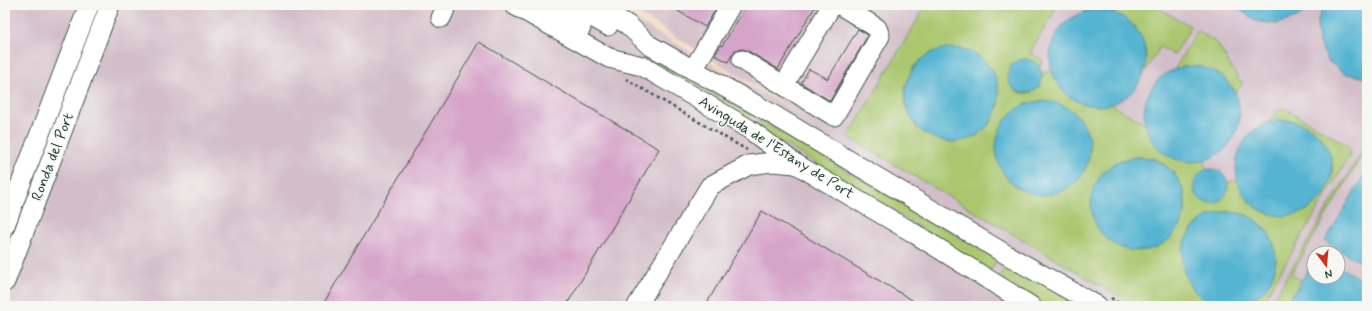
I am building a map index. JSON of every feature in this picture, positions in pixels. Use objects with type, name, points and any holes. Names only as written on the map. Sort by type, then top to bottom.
[{"type":"street","points":[[5,225],[89,5]]},
{"type":"street","name":"Ronda del Port","points":[[5,282],[110,5]]},
{"type":"street","name":"Avinguda de l'Estany de Port","points":[[514,5],[609,58],[642,66],[749,129],[796,164],[912,232],[1031,306]]},
{"type":"street","points":[[543,5],[642,66]]},
{"type":"street","points":[[571,5],[626,36],[650,45]]},
{"type":"street","name":"Avinguda de l'Estany de Port","points":[[596,5],[628,24],[650,45],[760,107],[1007,254],[1098,306]]},
{"type":"street","points":[[693,70],[731,5]]},
{"type":"street","points":[[784,85],[832,5]]},
{"type":"street","points":[[742,60],[834,116],[880,36],[877,28],[840,5]]},
{"type":"street","points":[[637,306],[710,186],[749,165],[772,162],[796,164]]},
{"type":"shaded area","points":[[5,5],[609,5],[818,125],[625,5],[1367,5],[1367,306],[5,306]]},
{"type":"green space","points":[[926,5],[1058,5],[1030,53],[1043,60],[1040,66],[1039,65],[1010,85],[1020,93],[1031,92],[1036,89],[1040,85],[1043,73],[1052,71],[1057,82],[1089,105],[1101,106],[1111,104],[1146,125],[1150,136],[1195,161],[1204,160],[1207,170],[1196,178],[1228,189],[1227,182],[1237,180],[1248,200],[1256,208],[1268,212],[1294,213],[1306,211],[1319,198],[1333,172],[1332,161],[1328,151],[1319,135],[1314,131],[1295,122],[1275,121],[1268,123],[1278,110],[1285,108],[1347,145],[1350,151],[1349,157],[1260,306],[1234,306],[1252,301],[1275,246],[1265,227],[1248,215],[1226,211],[1206,217],[1190,231],[1211,303],[1227,306],[1135,306],[848,137]],"holes":[[[929,53],[1000,103],[991,123],[975,137],[916,127],[906,108],[905,87],[913,67]],[[1136,156],[1157,159],[1174,172],[1184,191],[1186,212]]]},
{"type":"green space","points":[[1088,5],[1153,5],[1191,27],[1174,55],[1160,47],[1142,76],[1146,57],[1140,34],[1096,10],[1084,12]]},
{"type":"green space","points":[[1197,30],[1217,43],[1238,78],[1243,83],[1235,93],[1233,88],[1175,69]]},
{"type":"green space","points":[[644,57],[662,63],[751,115],[747,121]]},
{"type":"green space","points":[[760,120],[997,259],[990,272],[865,193],[756,127]]},
{"type":"green space","points":[[1366,145],[1367,147],[1309,245],[1306,245],[1306,250],[1291,275],[1302,280],[1291,299],[1302,306],[1269,306]]},
{"type":"green space","points":[[1007,264],[1087,306],[1047,306],[999,277]]},
{"type":"water","points":[[1236,5],[1312,5],[1297,18],[1276,24],[1255,21]]},
{"type":"water","points":[[1324,5],[1367,5],[1367,78],[1346,74],[1329,62],[1319,43],[1317,22]]},
{"type":"water","points":[[1098,10],[1116,14],[1125,18],[1132,24],[1138,31],[1142,40],[1146,58],[1142,76],[1138,85],[1132,92],[1125,98],[1116,102],[1098,106],[1080,102],[1071,98],[1064,92],[1058,85],[1054,76],[1050,58],[1054,40],[1058,31],[1064,24],[1071,18],[1080,14]]},
{"type":"water","points":[[952,48],[970,51],[985,62],[996,77],[999,95],[996,113],[985,128],[970,139],[952,142],[934,139],[919,128],[908,113],[905,95],[908,77],[919,62],[934,51]]},
{"type":"water","points":[[1022,59],[1028,59],[1032,60],[1039,66],[1042,76],[1041,83],[1035,90],[1028,93],[1022,93],[1018,92],[1011,86],[1008,79],[1008,73],[1009,69],[1015,62]]},
{"type":"water","points":[[1192,66],[1210,70],[1219,74],[1226,80],[1232,87],[1236,96],[1240,114],[1236,132],[1232,141],[1226,148],[1219,154],[1210,158],[1192,162],[1174,158],[1165,154],[1158,148],[1152,141],[1148,132],[1144,114],[1148,96],[1152,87],[1158,80],[1165,74],[1174,70]]},
{"type":"water","points":[[1043,101],[1061,104],[1076,115],[1087,130],[1090,148],[1087,166],[1076,181],[1061,192],[1043,195],[1025,192],[1010,181],[999,166],[996,148],[999,130],[1010,115],[1025,104]]},
{"type":"water","points":[[1284,120],[1302,124],[1311,128],[1318,134],[1324,141],[1328,150],[1332,168],[1328,186],[1324,195],[1318,202],[1311,208],[1302,212],[1284,216],[1266,212],[1257,208],[1250,202],[1244,195],[1240,186],[1236,168],[1240,150],[1244,141],[1250,134],[1257,128],[1266,124]]},
{"type":"water","points":[[1138,157],[1156,160],[1171,171],[1182,186],[1185,204],[1182,222],[1171,237],[1156,248],[1138,251],[1120,248],[1105,237],[1094,222],[1091,204],[1094,186],[1105,171],[1120,160]]},
{"type":"water","points":[[1211,169],[1223,174],[1228,186],[1223,198],[1211,203],[1199,198],[1194,186],[1199,174]]},
{"type":"water","points":[[1367,170],[1367,266],[1346,254],[1346,245],[1332,245],[1325,241]]},
{"type":"water","points":[[1229,212],[1247,215],[1262,226],[1273,241],[1276,259],[1273,277],[1262,292],[1247,303],[1229,306],[1211,303],[1196,292],[1185,277],[1182,259],[1185,241],[1196,226],[1211,215]]},
{"type":"water","points":[[1346,271],[1367,283],[1367,306],[1302,306],[1290,299],[1306,273],[1306,285],[1346,285]]},
{"type":"building","points":[[668,5],[718,5],[705,27]]},
{"type":"building","points":[[747,5],[816,5],[778,69],[743,49],[735,50],[728,62],[715,55]]},
{"type":"building","points":[[858,29],[868,35],[830,101],[801,83],[809,69],[828,79]]},
{"type":"building","points":[[479,42],[659,149],[566,306],[322,306]]},
{"type":"building","points":[[762,211],[922,306],[705,306]]}]
